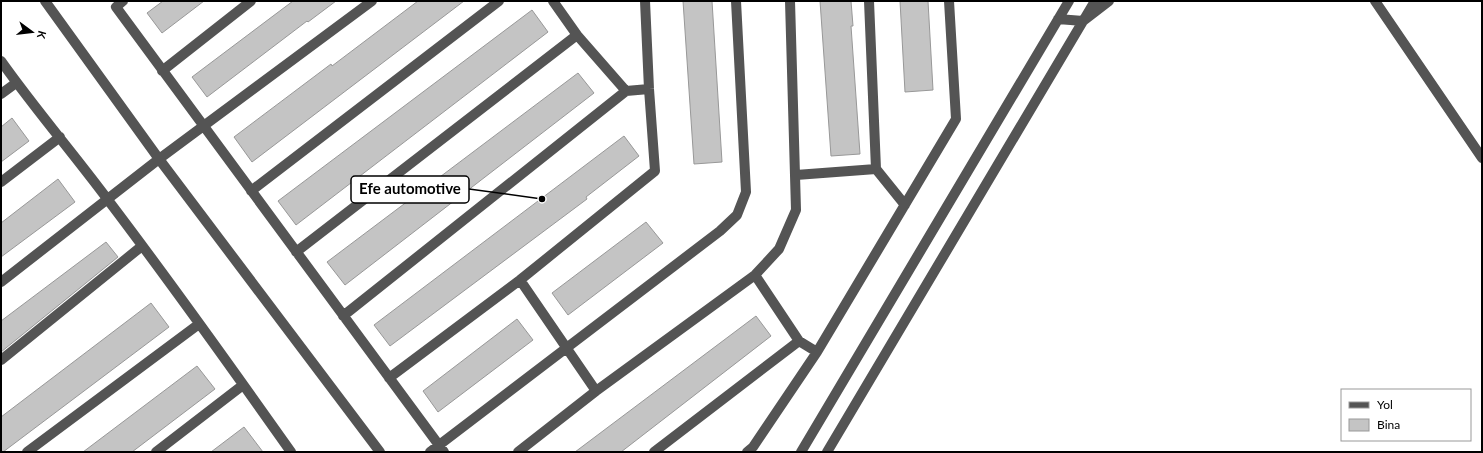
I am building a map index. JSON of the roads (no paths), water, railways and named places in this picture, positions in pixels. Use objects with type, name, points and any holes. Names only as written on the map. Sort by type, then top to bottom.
[{"type":"street","points":[[45,1],[159,159],[380,452]]},
{"type":"street","points":[[123,1],[116,7],[441,449]]},
{"type":"street","points":[[162,71],[251,1]]},
{"type":"street","points":[[1,282],[159,159],[372,1]]},
{"type":"street","points":[[251,191],[499,1]]},
{"type":"street","points":[[553,1],[577,35],[626,91]]},
{"type":"street","points":[[389,378],[520,280],[655,171],[645,1]]},
{"type":"street","points":[[430,452],[441,449],[566,349],[720,231],[737,216],[746,192],[736,1]]},
{"type":"street","points":[[518,452],[596,392],[755,275],[779,249],[796,210],[790,1]]},
{"type":"street","points":[[869,1],[876,169],[905,205]]},
{"type":"street","points":[[747,452],[753,447],[817,352],[956,119],[949,1]]},
{"type":"street","points":[[801,452],[1069,1]]},
{"type":"street","points":[[828,452],[1095,1]]},
{"type":"street","points":[[1058,19],[1083,21],[1109,1]]},
{"type":"street","points":[[1376,1],[1482,158]]},
{"type":"street","points":[[296,252],[577,35]]},
{"type":"street","points":[[1,61],[16,83],[60,137],[108,200],[291,452]]},
{"type":"street","points":[[1,94],[16,83]]},
{"type":"street","points":[[343,316],[626,91],[649,89]]},
{"type":"street","points":[[1,182],[60,137]]},
{"type":"street","points":[[796,174],[876,169]]},
{"type":"street","points":[[1,360],[142,246]]},
{"type":"street","points":[[755,275],[799,341],[817,352]]},
{"type":"street","points":[[520,280],[596,392]]},
{"type":"street","points":[[27,452],[199,324]]},
{"type":"street","points":[[654,452],[799,341]]},
{"type":"street","points":[[156,452],[243,385]]},
{"type":"place","name":"Efe automotive","points":[[542,199]]}]
